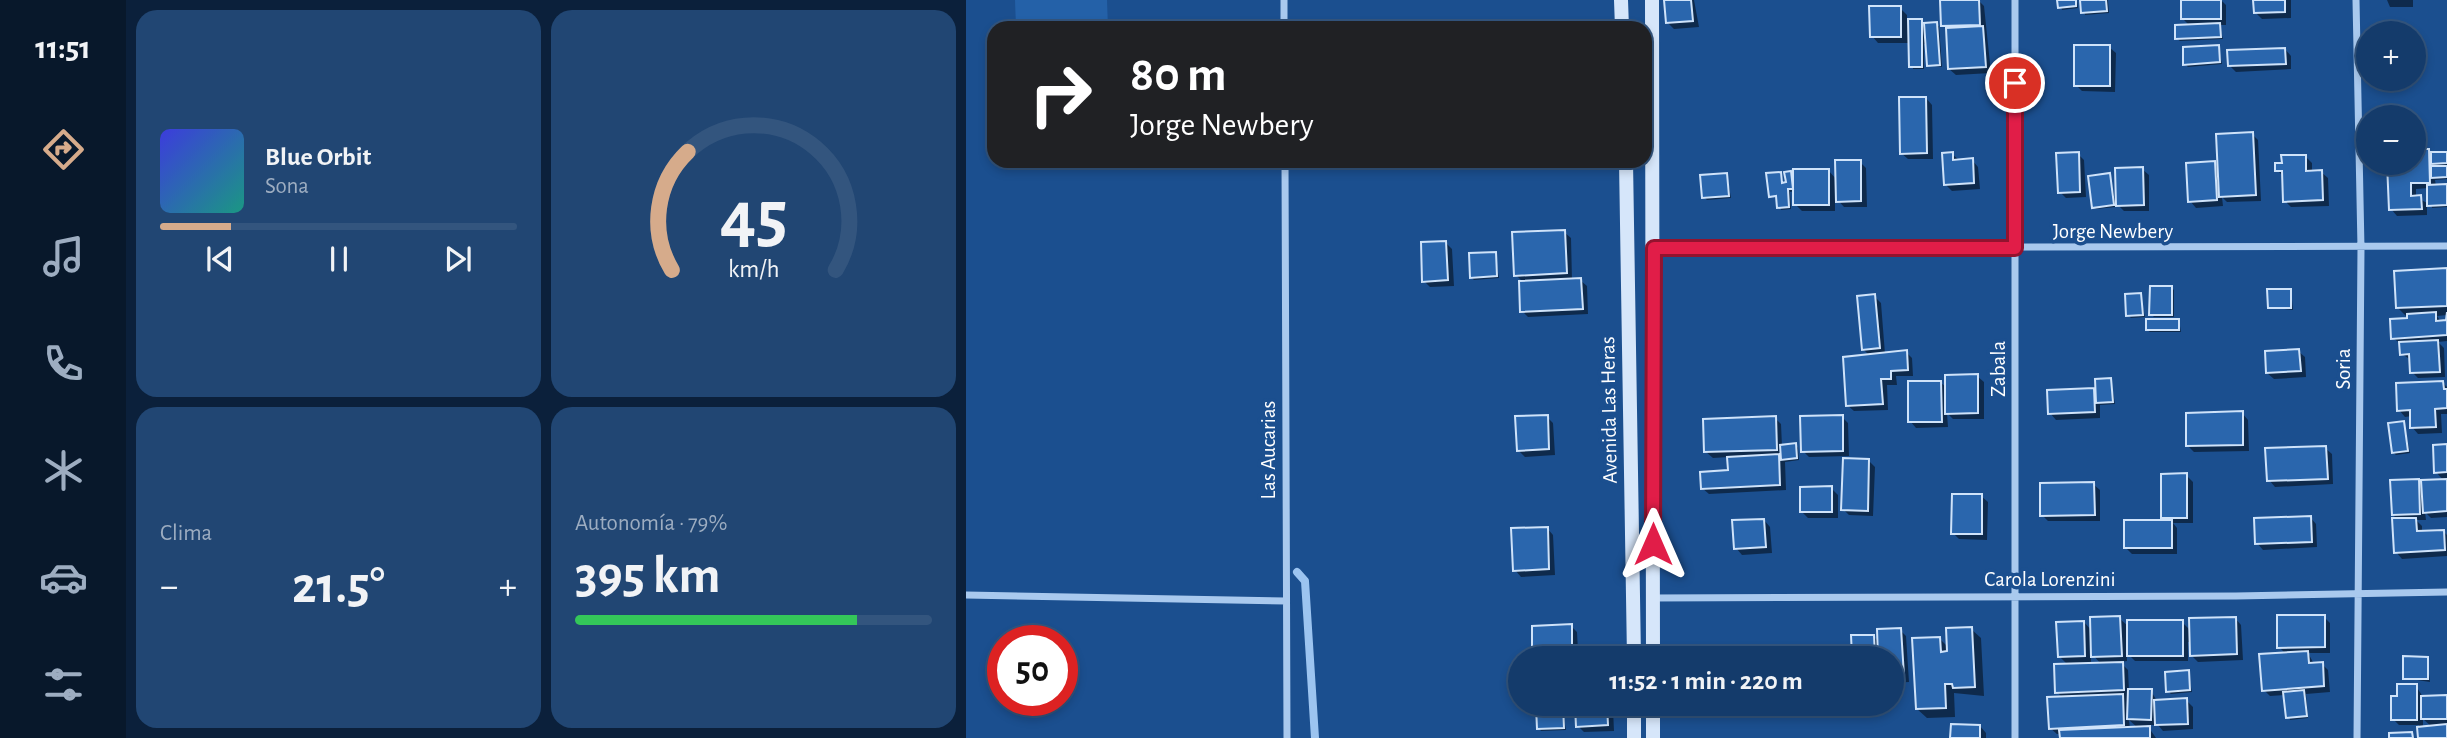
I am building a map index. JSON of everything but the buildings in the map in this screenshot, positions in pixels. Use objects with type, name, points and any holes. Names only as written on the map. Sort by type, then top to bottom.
[{"type":"main road","points":[[1621,0],[1622,21]]},
{"type":"main road","name":"Avenida Las Heras","points":[[1652,0],[1653,646]]},
{"type":"main road","name":"Avenida Las Heras","points":[[1626,168],[1634,646]]},
{"type":"main road","points":[[1634,716],[1634,738]]},
{"type":"main road","points":[[1653,716],[1653,738]]},
{"type":"street","points":[[1284,0],[1284,21]]},
{"type":"street","name":"Zabala","points":[[2015,0],[2015,738]]},
{"type":"street","name":"Soria","points":[[2356,0],[2361,248],[2357,738]]},
{"type":"street","name":"Las Aucarias","points":[[1285,168],[1287,738]]},
{"type":"street","name":"Jorge Newbery","points":[[1654,248],[2447,246]]},
{"type":"street","name":"Carola Lorenzini","points":[[1653,598],[2447,592]]},
{"type":"street","points":[[966,595],[1286,601]]},
{"type":"shaded area","points":[[1015,0],[1107,0],[1108,21],[1016,21]]},
{"type":"waterway","points":[[1297,572],[1305,581],[1315,738]]},
{"type":"route","points":[[1653,544],[1654,248],[2015,248],[2015,83]]}]
